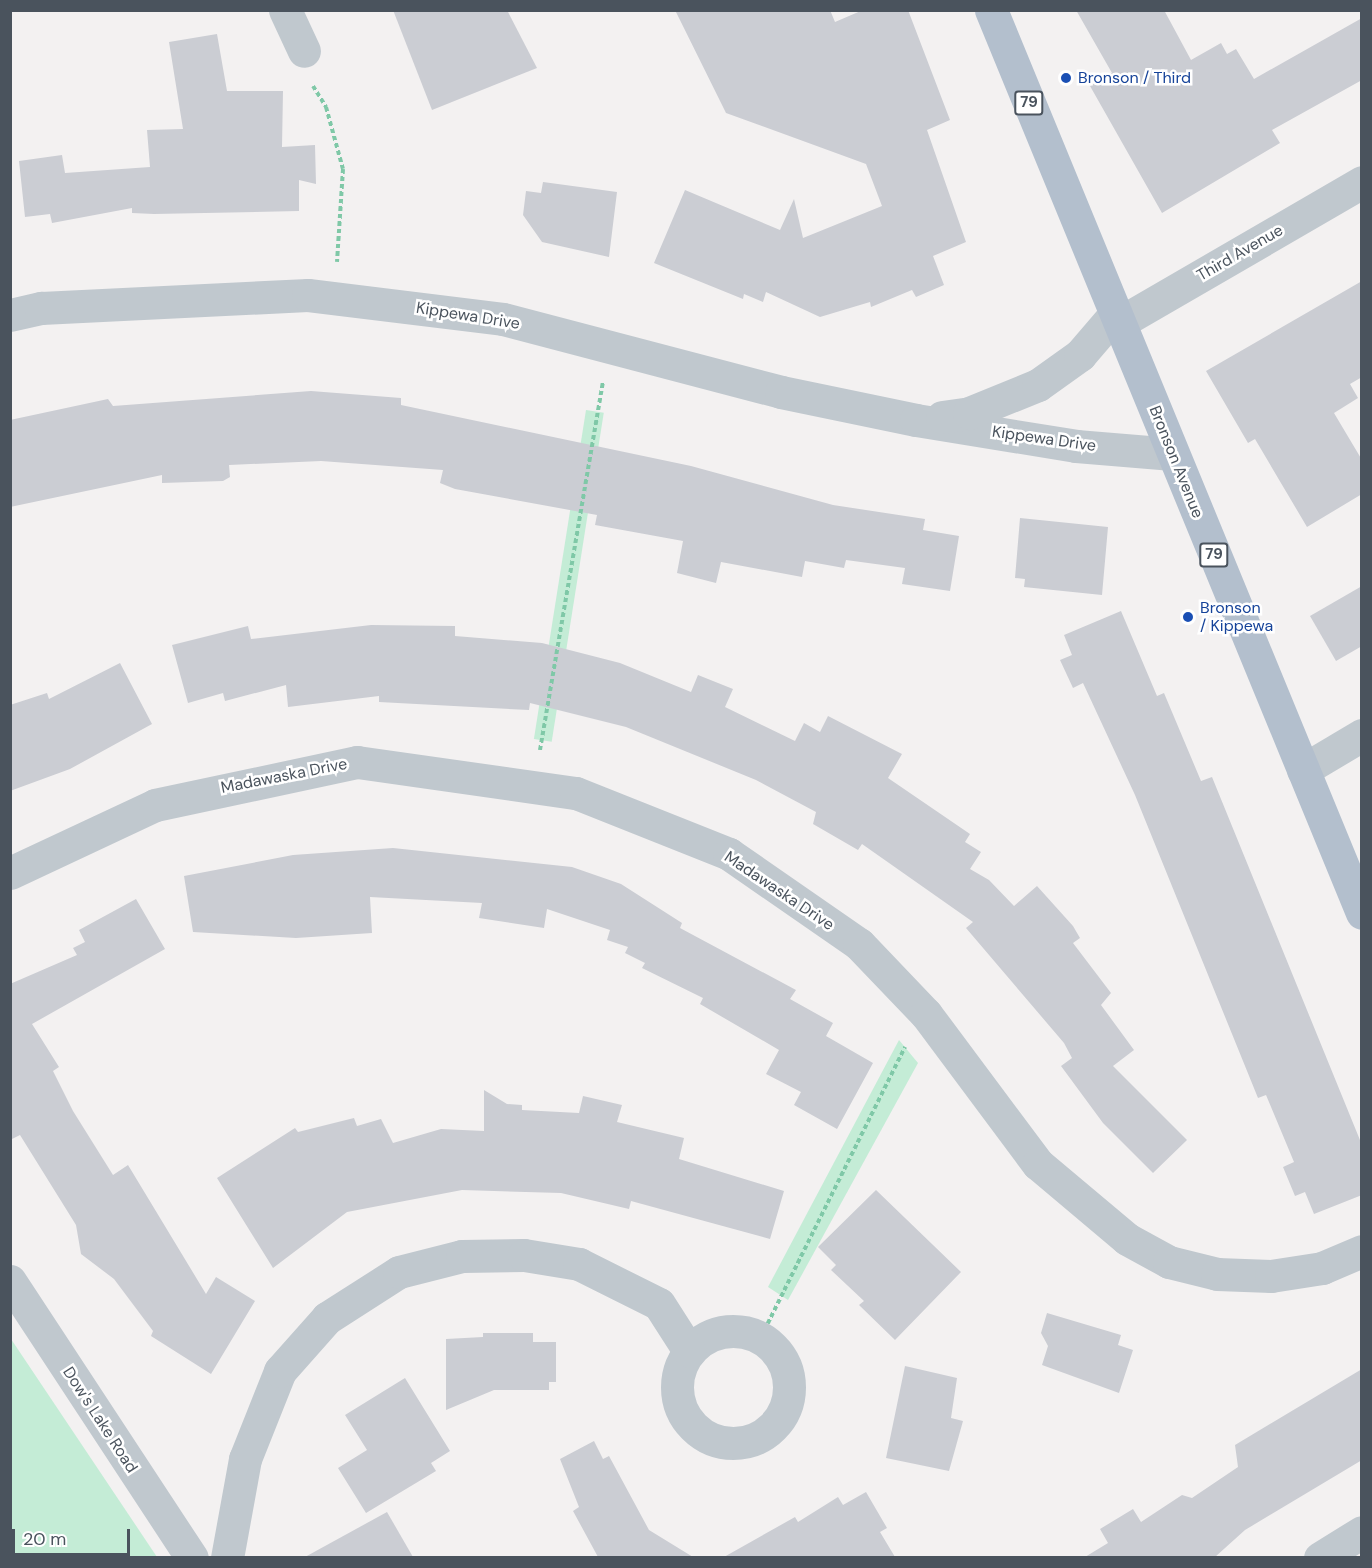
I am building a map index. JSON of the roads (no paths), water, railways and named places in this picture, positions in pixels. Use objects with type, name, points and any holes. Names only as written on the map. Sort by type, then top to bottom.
[{"type":"main road","name":"Bronson Avenue","points":[[991,10],[1362,913]]},
{"type":"street","points":[[285,10],[304,51]]},
{"type":"street","name":"Third Avenue","points":[[1118,318],[1362,182]]},
{"type":"street","name":"Kippewa Drive","points":[[10,315],[41,308],[290,293],[336,298],[503,319],[612,349],[916,420],[1076,446],[1173,454]]},
{"type":"street","name":"Kippewa Drive","points":[[916,420],[969,414],[1038,385],[1080,355],[1118,318]]},
{"type":"street","points":[[1303,770],[1362,735]]},
{"type":"street","name":"Madawaska Drive","points":[[10,873],[155,805],[357,762],[576,794],[729,854],[859,944],[926,1014],[1038,1164],[1127,1239],[1169,1262],[1217,1274],[1271,1275],[1322,1268],[1362,1251]]},
{"type":"street","points":[[226,1557],[245,1459],[280,1371],[327,1318],[399,1272],[462,1256],[524,1255],[579,1264],[659,1304],[689,1351]]},
{"type":"street","name":"Dow's Lake Road","points":[[10,1281],[192,1557]]},
{"type":"street","points":[[723,1331],[761,1337],[777,1350],[790,1386],[777,1423],[747,1442],[728,1443],[693,1426],[677,1388],[689,1351],[723,1331]]},
{"type":"street","points":[[1320,1557],[1362,1532]]},
{"type":"place","name":"Bronson / Third","points":[[1066,78]]},
{"type":"place","name":"Bronson / Kippewa","points":[[1188,617]]}]
